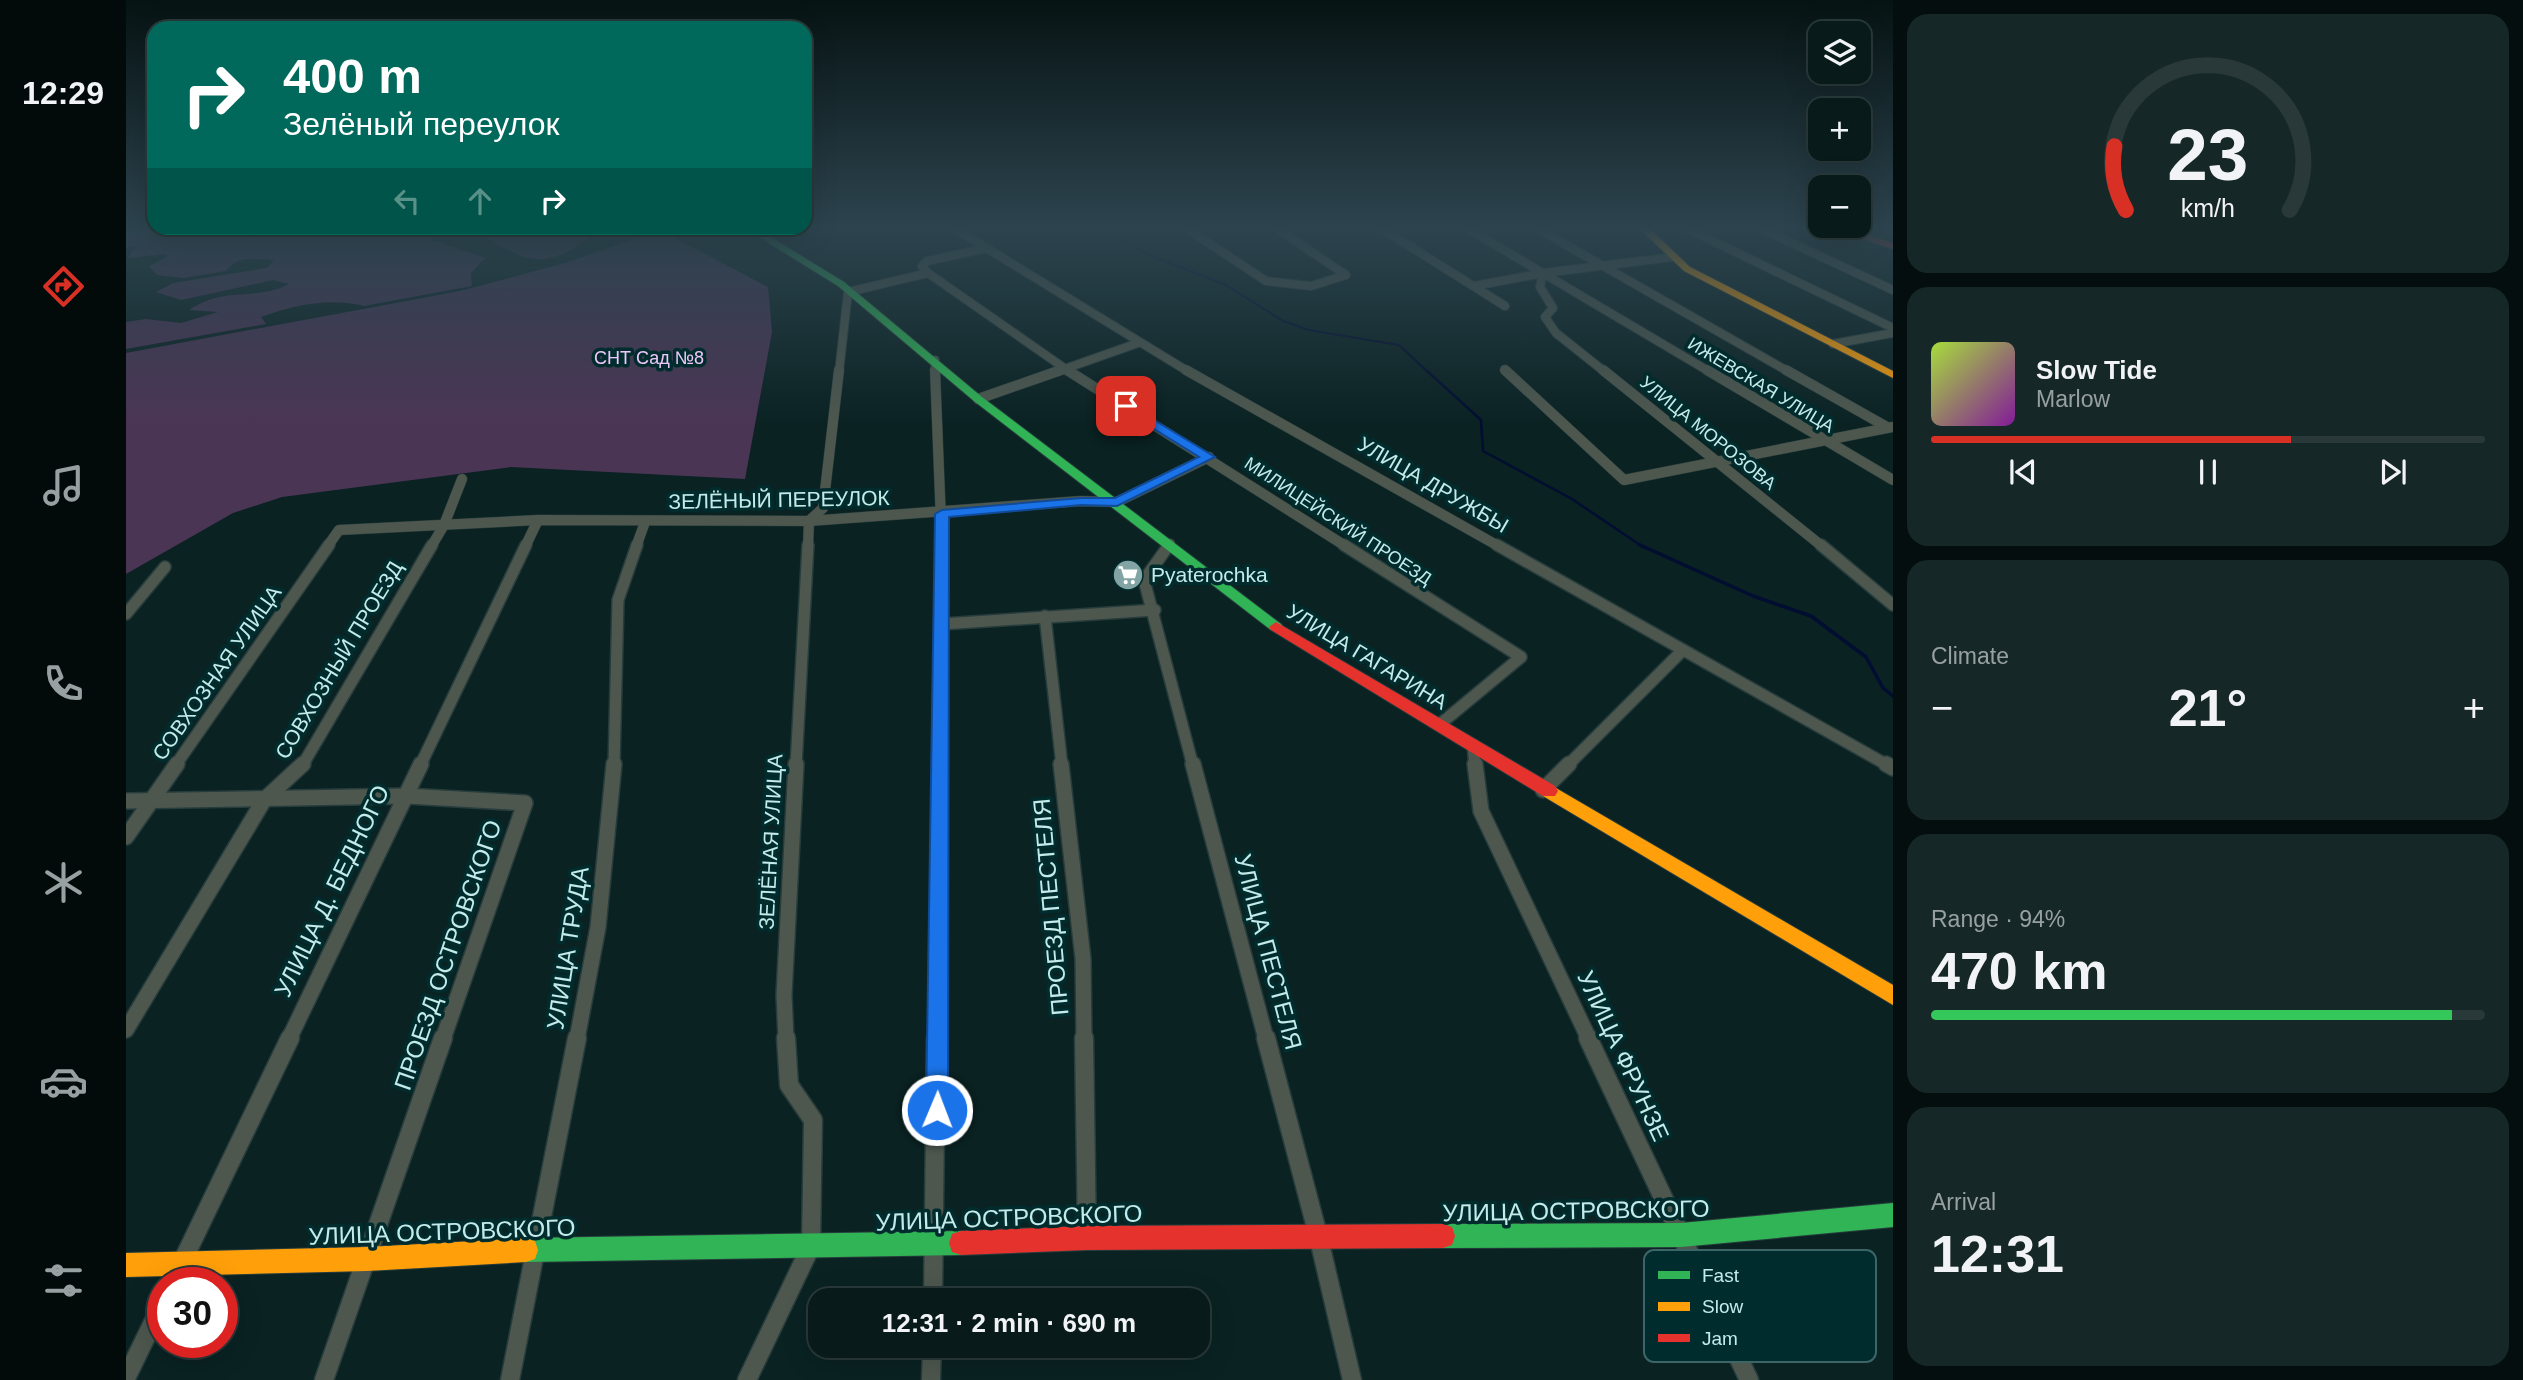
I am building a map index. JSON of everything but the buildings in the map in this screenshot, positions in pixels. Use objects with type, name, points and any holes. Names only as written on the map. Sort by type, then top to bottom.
[{"type":"main road","name":"УЛИЦА ГАГАРИНА","points":[[851,294],[936,360],[978,399],[1117,502],[1284,633],[1543,790],[1893,996]]},
{"type":"main road","points":[[1736,294],[1893,374]]},
{"type":"main road","name":"УЛИЦА ОСТРОВСКОГО","points":[[126,1265],[367,1259],[538,1249],[935,1244],[1087,1238],[1681,1235],[1893,1215]]},
{"type":"street","name":"ЗЕЛЁНАЯ УЛИЦА","points":[[747,1380],[811,1246],[813,1119],[789,1085],[784,995],[809,521],[822,508],[848,294]]},
{"type":"street","name":"МИЛИЦЕЙСКИЙ ПРОЕЗД","points":[[959,294],[1065,368],[1521,657],[1439,725]]},
{"type":"street","name":"УЛИЦА ДРУЖБЫ","points":[[1058,294],[1138,343],[1893,768]]},
{"type":"street","points":[[1487,294],[1505,306]]},
{"type":"street","name":"УЛИЦА МОРОЗОВА","points":[[1545,294],[1553,308],[1545,317],[1556,333],[1720,462],[1893,605]]},
{"type":"street","name":"ИЖЕВСКАЯ УЛИЦА","points":[[1580,294],[1893,480]]},
{"type":"street","points":[[1652,294],[1890,427]]},
{"type":"street","points":[[1821,294],[1893,330]]},
{"type":"street","points":[[1833,344],[1893,330]]},
{"type":"street","points":[[978,399],[1138,343]]},
{"type":"street","points":[[933,1288],[942,624],[942,514],[936,360]]},
{"type":"street","points":[[1505,370],[1625,480],[1890,427]]},
{"type":"street","name":"ЗЕЛЁНЫЙ ПЕРЕУЛОК","points":[[339,530],[538,520],[645,523],[809,521],[942,514],[1081,502],[1117,502],[1209,457]]},
{"type":"street","name":"СОВХОЗНЫЙ ПРОЕЗД","points":[[126,1030],[264,800],[299,771],[444,525],[462,479]]},
{"type":"street","name":"УЛИЦА Д. БЕДНОГО","points":[[180,1267],[538,520]]},
{"type":"street","name":"УЛИЦА ТРУДА","points":[[510,1380],[538,1249],[598,927],[612,797],[618,600],[645,523]]},
{"type":"street","name":"СОВХОЗНАЯ УЛИЦА","points":[[126,837],[339,530]]},
{"type":"street","name":"УЛИЦА ПЕСТЕЛЯ","points":[[1170,544],[1144,580],[1155,610],[1318,1236],[1352,1380]]},
{"type":"street","points":[[126,614],[165,567]]},
{"type":"street","points":[[942,624],[1155,610]]},
{"type":"street","name":"ПРОЕЗД ПЕСТЕЛЯ","points":[[1045,616],[1083,958],[1087,1238]]},
{"type":"street","points":[[1543,790],[1683,650]]},
{"type":"street","name":"УЛИЦА ФРУНЗЕ","points":[[1473,746],[1481,811],[1688,1250]]},
{"type":"street","name":"ПРОЕЗД ОСТРОВСКОГО","points":[[126,801],[407,796],[525,803],[324,1380]]},
{"type":"street","points":[[126,1378],[147,1335]]},
{"type":"street","points":[[930,1380],[931,1358]]},
{"type":"street","name":"УЛИЦА ФРУНЗЕ","points":[[1741,1362],[1749,1380]]},
{"type":"green space","points":[[163,294],[207,294],[181,300]]},
{"type":"green space","points":[[427,294],[364,306],[325,302],[299,306],[261,317],[266,324],[126,349],[126,322],[146,319],[181,323],[218,312],[189,310],[202,302],[228,296]]},
{"type":"green space","name":"СНТ Сад №8","points":[[442,294],[769,294],[772,332],[745,479],[511,467],[282,497],[233,513],[126,574],[126,353]]},
{"type":"waterway","points":[[1241,294],[1283,321],[1309,330],[1399,345],[1428,372]]},
{"type":"waterway","points":[[1426,370],[1481,420],[1483,451],[1572,499],[1640,545]]},
{"type":"waterway","points":[[1640,545],[1753,596],[1811,616],[1866,657],[1883,688],[1893,696]]},
{"type":"traffic: fast","points":[[853,294],[978,399],[1276,627]]},
{"type":"traffic: fast","points":[[1443,1236],[1681,1235],[1893,1215]]},
{"type":"traffic: fast","points":[[526,1250],[961,1243]]},
{"type":"traffic: slow","points":[[1736,294],[1893,375]]},
{"type":"traffic: slow","points":[[1549,791],[1893,996]]},
{"type":"traffic: slow","points":[[126,1265],[367,1259],[526,1250]]},
{"type":"traffic: jam","points":[[1276,627],[1549,791]]},
{"type":"traffic: jam","points":[[961,1243],[1087,1238],[1443,1236]]},
{"type":"place","name":"Pyaterochka","points":[[1128,575]]},
{"type":"route","points":[[937,1110],[942,514],[1081,502],[1117,502],[1209,457],[1126,406]]}]
